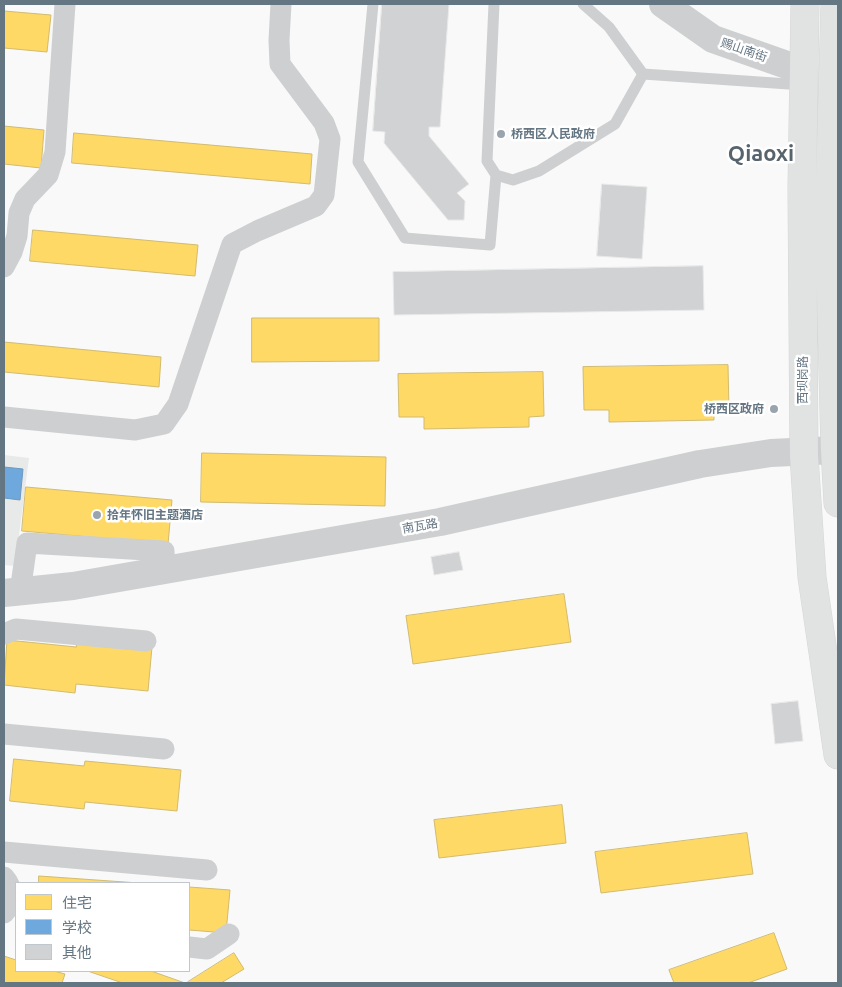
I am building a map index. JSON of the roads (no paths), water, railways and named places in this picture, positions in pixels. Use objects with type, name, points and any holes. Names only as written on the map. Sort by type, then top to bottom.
[{"type":"main road","name":"西坝岗路","points":[[805,4],[804,452],[812,577],[838,755]]},
{"type":"main road","points":[[836,4],[830,221],[834,450],[838,503]]},
{"type":"street","points":[[4,267],[12,252],[17,236],[19,213],[25,199],[48,175],[55,152],[65,4]]},
{"type":"street","points":[[4,416],[136,430],[164,424],[178,404],[232,244],[256,231],[316,206],[324,194],[330,140],[324,123],[280,64],[281,4]]},
{"type":"street","name":"赐山南街","points":[[663,4],[713,40],[804,78]]},
{"type":"street","name":"南瓦路","points":[[12,593],[73,586],[440,522],[700,464],[771,454],[834,450]]},
{"type":"street","points":[[12,593],[27,542],[164,551],[165,570]]},
{"type":"street","points":[[4,634],[16,630],[146,641]]},
{"type":"street","points":[[4,734],[164,749]]},
{"type":"street","points":[[4,852],[207,870]]},
{"type":"street","points":[[4,878],[11,888],[12,895],[9,912]]},
{"type":"street","points":[[190,947],[207,949],[229,934]]},
{"type":"lane","points":[[373,4],[358,162],[405,238],[490,245],[496,175],[487,161],[494,4]]},
{"type":"lane","points":[[583,4],[608,27],[643,74]]},
{"type":"lane","points":[[496,175],[513,180],[539,171],[615,124],[643,74]]},
{"type":"lane","points":[[643,74],[804,78]]},
{"type":"place","name":"桥西区人民政府","points":[[501,134]]},
{"type":"place","name":"桥西区政府","points":[[774,409]]},
{"type":"place","name":"拾年怀旧主题酒店","points":[[97,515]]},
{"type":"district","name":"Qiaoxi","points":[[761,154]]}]
